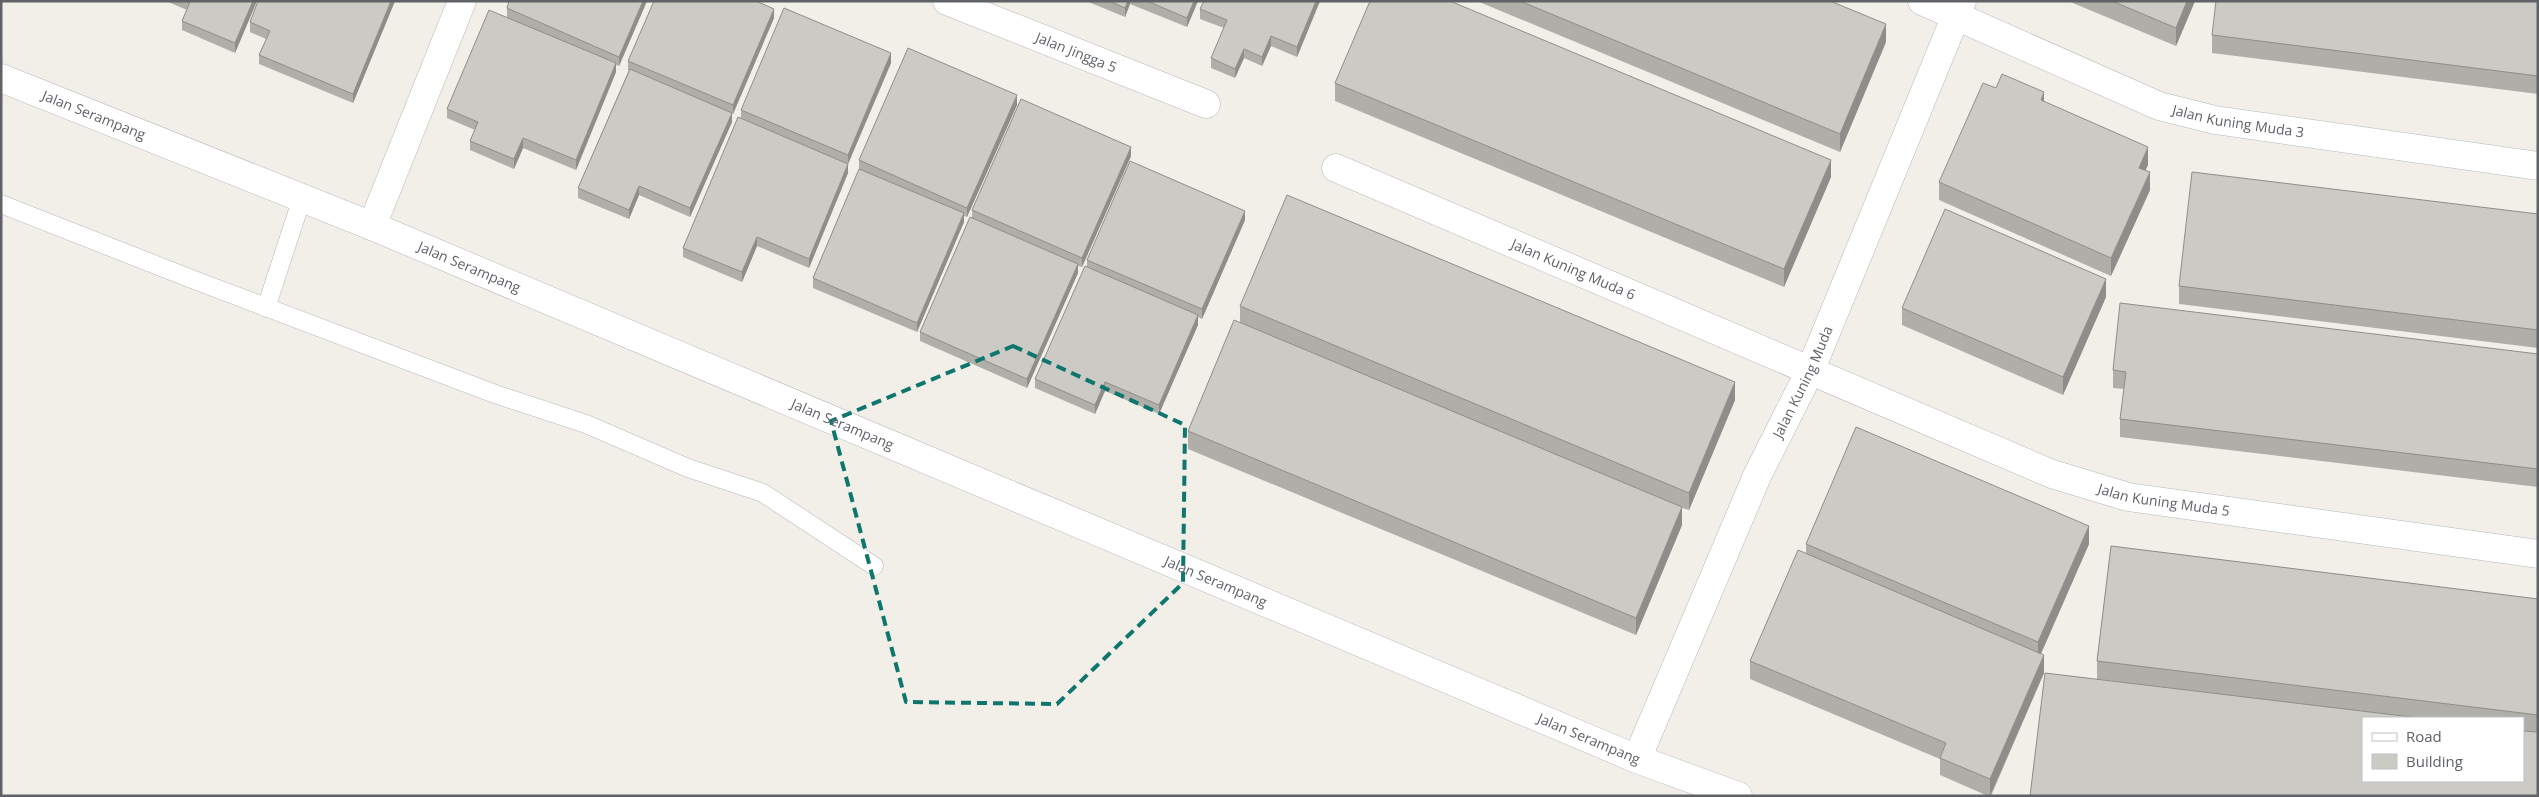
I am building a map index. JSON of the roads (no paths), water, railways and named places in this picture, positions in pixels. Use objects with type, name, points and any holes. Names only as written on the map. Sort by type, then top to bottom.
[{"type":"street","points":[[372,226],[462,1]]},
{"type":"street","name":"Jalan Jingga 5","points":[[947,1],[1206,104]]},
{"type":"street","name":"Jalan Kuning Muda 3","points":[[1922,1],[1959,8],[2159,106],[2215,120],[2538,166]]},
{"type":"street","name":"Jalan Kuning Muda","points":[[1637,758],[1757,476],[1810,369],[1959,8]]},
{"type":"street","name":"Jalan Serampang","points":[[1,78],[372,226],[1682,777],[1738,796]]},
{"type":"street","name":"Jalan Kuning Muda 6","points":[[1336,168],[1810,369]]},
{"type":"street","name":"Jalan Kuning Muda 5","points":[[1810,369],[2052,474],[2128,497],[2538,554]]},
{"type":"street","name":"Jalan Serampang","points":[[1682,777],[1718,796]]},
{"type":"lane","points":[[266,308],[302,198]]},
{"type":"lane","points":[[1,204],[266,308],[495,394],[586,424],[688,468],[763,493],[874,566]]}]
